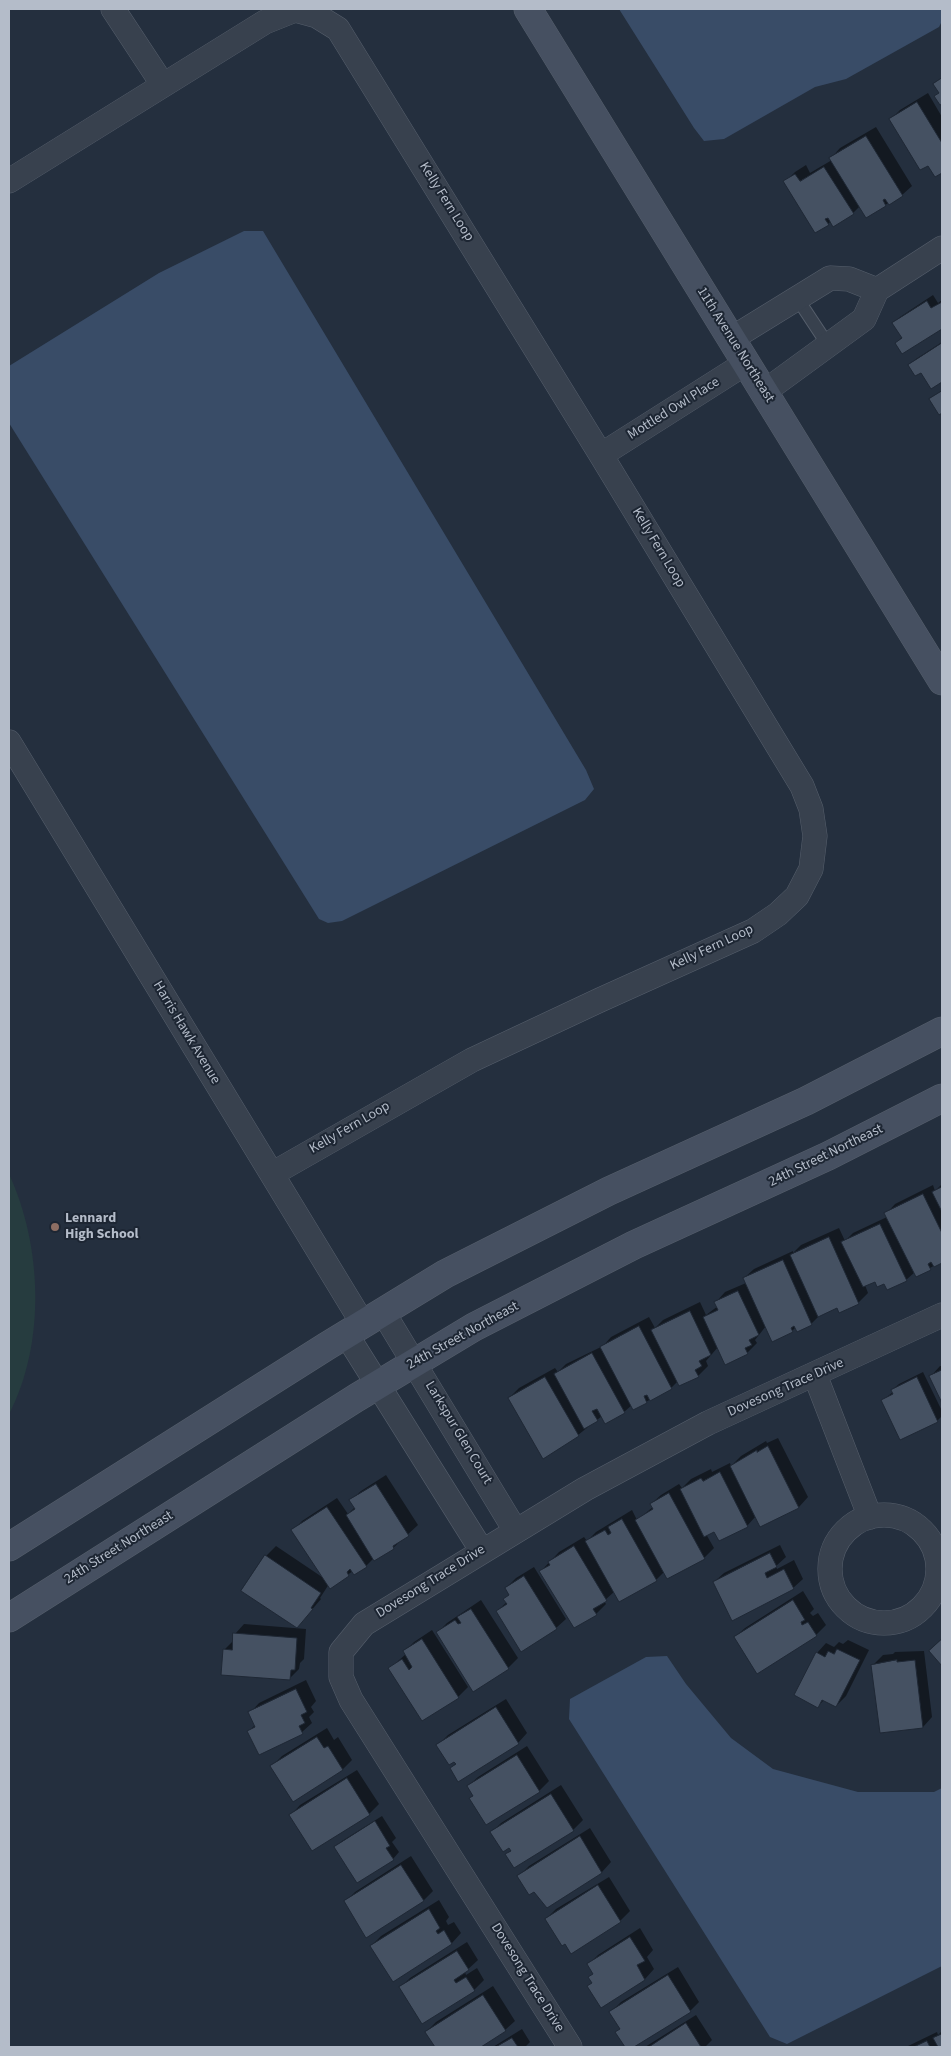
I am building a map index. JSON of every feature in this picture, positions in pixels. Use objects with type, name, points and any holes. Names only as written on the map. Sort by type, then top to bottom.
[{"type":"street","points":[[113,9],[163,85]]},
{"type":"street","name":"11th Avenue Northeast","points":[[528,9],[942,681]]},
{"type":"street","name":"Kelly Fern Loop","points":[[9,181],[265,22],[295,10],[317,16],[338,29],[601,455],[802,786],[811,809],[815,836],[811,869],[797,896],[778,914],[753,931],[472,1060],[272,1174]]},
{"type":"street","points":[[764,392],[864,318],[878,290],[942,248]]},
{"type":"street","points":[[731,338],[830,278],[849,279],[878,290]]},
{"type":"street","name":"Mottled Owl Place","points":[[601,455],[746,363]]},
{"type":"street","name":"Harris Hawk Avenue","points":[[9,742],[364,1323]]},
{"type":"street","points":[[9,1547],[445,1274],[609,1191],[806,1101],[942,1031]]},
{"type":"street","name":"24th Street Northeast","points":[[9,1618],[379,1384],[474,1327],[634,1245],[828,1156],[942,1098]]},
{"type":"street","name":"Dovesong Trace Drive","points":[[570,2047],[351,1700],[341,1677],[340,1652],[364,1624],[584,1489],[708,1423],[942,1315]]},
{"type":"street","points":[[364,1323],[379,1384],[482,1551]]},
{"type":"street","name":"Larkspur Glen Court","points":[[364,1323],[414,1363],[515,1530]]},
{"type":"street","points":[[814,1375],[870,1517]]},
{"type":"street","points":[[888,1515],[906,1520],[921,1529],[932,1543],[938,1560],[938,1578],[932,1595],[921,1610],[906,1620],[889,1624],[871,1622],[855,1615],[842,1603],[833,1587],[830,1570],[833,1552],[841,1536],[854,1524],[870,1517],[888,1515]]},
{"type":"lane","points":[[797,298],[828,345]]},
{"type":"green space","points":[[9,1174],[20,1202],[28,1231],[33,1262],[35,1294],[34,1326],[29,1357],[21,1386],[9,1414]]},
{"type":"water","points":[[619,9],[942,9],[942,21],[939,27],[846,79],[815,87],[724,139],[704,141]]},
{"type":"water","points":[[244,231],[263,231],[586,770],[594,789],[585,800],[342,921],[328,923],[319,919],[9,423],[9,366],[159,273]]},
{"type":"water","points":[[667,1656],[686,1684],[731,1738],[773,1769],[858,1792],[934,1792],[942,1788],[942,1966],[787,2044],[770,2037],[569,1719],[570,1699],[646,1657]]},
{"type":"building","points":[[942,78],[942,104],[940,105],[934,96],[939,93],[933,84]]},
{"type":"building","points":[[917,102],[942,143],[942,173],[935,177],[928,166],[920,170],[889,119]]},
{"type":"building","points":[[866,136],[903,196],[889,205],[885,199],[883,200],[886,206],[866,218],[829,158]]},
{"type":"building","points":[[824,167],[854,214],[833,227],[828,218],[825,219],[829,225],[815,233],[783,181],[795,174],[800,181]]},
{"type":"building","points":[[927,301],[931,308],[942,302],[942,329],[902,354],[895,343],[902,338],[892,323]]},
{"type":"building","points":[[942,343],[942,382],[931,389],[921,373],[915,376],[908,365]]},
{"type":"building","points":[[942,391],[942,413],[939,415],[929,399]]},
{"type":"building","points":[[942,1187],[942,1212],[932,1192]]},
{"type":"building","points":[[923,1194],[942,1233],[942,1263],[934,1267],[931,1262],[928,1264],[931,1270],[916,1277],[884,1213]]},
{"type":"building","points":[[880,1224],[907,1281],[887,1290],[884,1284],[877,1287],[875,1282],[863,1287],[841,1242]]},
{"type":"building","points":[[829,1237],[859,1304],[839,1313],[837,1308],[818,1317],[790,1255]]},
{"type":"building","points":[[783,1260],[812,1325],[797,1332],[794,1326],[791,1328],[793,1332],[772,1342],[743,1278]]},
{"type":"building","points":[[738,1291],[759,1335],[749,1340],[752,1345],[745,1348],[748,1354],[725,1365],[703,1317],[718,1310],[714,1302]]},
{"type":"building","points":[[690,1311],[711,1355],[699,1361],[702,1366],[695,1370],[699,1377],[679,1386],[651,1330]]},
{"type":"building","points":[[639,1326],[672,1389],[650,1401],[647,1395],[644,1396],[647,1403],[633,1410],[600,1347]]},
{"type":"building","points":[[592,1353],[625,1413],[605,1424],[597,1409],[592,1411],[598,1421],[584,1429],[554,1374]]},
{"type":"building","points":[[942,1370],[942,1403],[929,1376]]},
{"type":"building","points":[[545,1377],[579,1436],[543,1459],[508,1398]]},
{"type":"building","points":[[917,1377],[938,1422],[900,1440],[881,1400],[893,1394],[891,1390]]},
{"type":"building","points":[[768,1446],[799,1508],[760,1527],[730,1466],[757,1450],[757,1452]]},
{"type":"building","points":[[720,1472],[748,1527],[719,1541],[714,1532],[704,1537],[680,1489],[701,1478],[703,1481]]},
{"type":"building","points":[[376,1484],[409,1536],[393,1546],[394,1549],[374,1561],[346,1515],[355,1509],[349,1500]]},
{"type":"building","points":[[669,1493],[705,1559],[667,1579],[635,1520],[653,1509],[650,1504]]},
{"type":"building","points":[[327,1507],[367,1567],[354,1575],[350,1569],[347,1572],[349,1576],[330,1589],[291,1530]]},
{"type":"building","points":[[622,1519],[657,1581],[619,1602],[585,1541],[605,1530],[608,1535],[611,1533],[608,1527]]},
{"type":"building","points":[[574,1546],[607,1601],[593,1609],[597,1615],[574,1628],[539,1571],[550,1565],[548,1562]]},
{"type":"building","points":[[770,1553],[777,1567],[765,1573],[767,1578],[784,1569],[794,1589],[732,1621],[713,1582]]},
{"type":"building","points":[[265,1555],[321,1593],[311,1608],[313,1609],[297,1628],[241,1591]]},
{"type":"building","points":[[524,1576],[557,1629],[521,1652],[496,1611],[507,1604],[503,1599],[509,1595],[505,1588]]},
{"type":"building","points":[[793,1600],[805,1620],[801,1622],[802,1625],[808,1622],[817,1636],[757,1674],[734,1637]]},
{"type":"building","points":[[471,1609],[509,1669],[473,1692],[436,1632],[455,1620],[458,1624],[461,1623],[457,1617]]},
{"type":"building","points":[[233,1633],[297,1638],[295,1670],[291,1670],[290,1680],[221,1675],[223,1649],[232,1650]]},
{"type":"building","points":[[422,1639],[459,1698],[422,1721],[388,1668],[402,1659],[409,1670],[412,1667],[403,1651]]},
{"type":"building","points":[[942,1639],[942,1666],[929,1651]]},
{"type":"building","points":[[837,1649],[860,1660],[836,1707],[822,1700],[818,1708],[794,1695],[816,1652],[825,1657],[828,1651],[834,1654]]},
{"type":"building","points":[[897,1660],[897,1662],[915,1660],[923,1728],[880,1733],[871,1665]]},
{"type":"building","points":[[296,1689],[307,1712],[301,1715],[305,1723],[299,1726],[303,1734],[259,1755],[247,1731],[255,1727],[248,1712]]},
{"type":"building","points":[[496,1707],[519,1744],[458,1782],[450,1768],[456,1764],[454,1762],[449,1765],[436,1745]]},
{"type":"building","points":[[317,1737],[324,1748],[328,1746],[343,1770],[293,1802],[270,1766]]},
{"type":"building","points":[[517,1755],[540,1792],[486,1825],[469,1798],[473,1796],[467,1786]]},
{"type":"building","points":[[347,1778],[370,1815],[312,1851],[289,1815]]},
{"type":"building","points":[[551,1794],[574,1831],[514,1868],[505,1854],[511,1851],[509,1848],[503,1852],[490,1832]]},
{"type":"building","points":[[375,1821],[390,1846],[386,1848],[394,1860],[357,1883],[334,1847]]},
{"type":"building","points":[[580,1836],[602,1873],[547,1908],[534,1892],[529,1895],[517,1876]]},
{"type":"building","points":[[401,1865],[424,1901],[366,1938],[344,1901]]},
{"type":"building","points":[[598,1885],[621,1922],[571,1954],[565,1944],[562,1946],[545,1919]]},
{"type":"building","points":[[429,1909],[440,1928],[436,1931],[438,1934],[444,1930],[452,1944],[393,1982],[370,1946]]},
{"type":"building","points":[[630,1937],[645,1961],[637,1965],[645,1980],[601,2008],[587,1986],[592,1983],[588,1977],[593,1974],[587,1964]]},
{"type":"building","points":[[457,1951],[469,1970],[454,1980],[456,1983],[466,1977],[475,1991],[422,2024],[399,1987]]},
{"type":"building","points":[[668,1975],[691,2012],[634,2047],[625,2047],[615,2032],[620,2029],[609,2012]]},
{"type":"building","points":[[483,1995],[506,2031],[481,2047],[435,2047],[425,2032]]},
{"type":"building","points":[[686,2023],[701,2047],[649,2047]]},
{"type":"building","points":[[942,2034],[942,2047],[938,2047],[933,2038]]},
{"type":"building","points":[[512,2038],[518,2047],[496,2047]]},
{"type":"building","points":[[927,2041],[930,2047],[914,2047]]},
{"type":"place","name":"Lennard High School","points":[[55,1227]]}]
